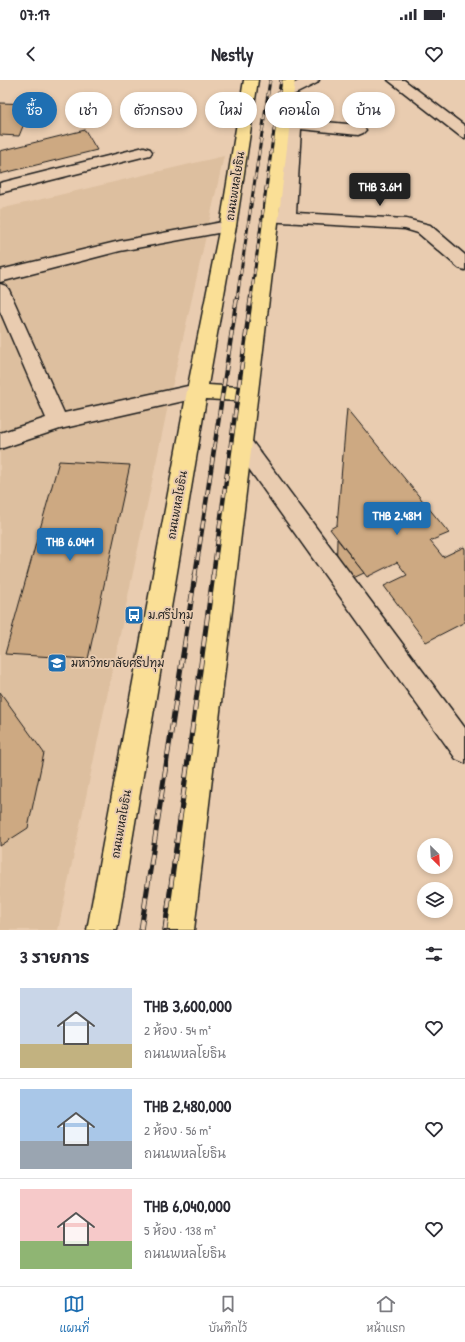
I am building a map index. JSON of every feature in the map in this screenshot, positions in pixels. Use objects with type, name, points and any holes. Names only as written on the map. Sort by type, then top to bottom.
[{"type":"main road","name":"ถนนพหลโยธิน","points":[[102,930],[197,391],[228,226],[251,80]]},
{"type":"main road","points":[[179,930],[247,395],[279,217],[288,128]]},
{"type":"main road","points":[[197,391],[247,395]]},
{"type":"street","points":[[287,86],[312,80]]},
{"type":"street","points":[[395,80],[465,133]]},
{"type":"street","points":[[334,128],[358,130]]},
{"type":"street","points":[[0,188],[144,152]]},
{"type":"street","points":[[279,217],[406,224],[424,229],[465,264]]},
{"type":"street","points":[[0,276],[120,246],[228,226]]},
{"type":"street","points":[[0,290],[58,422]]},
{"type":"street","points":[[0,441],[58,422],[197,391]]},
{"type":"street","points":[[241,442],[465,750]]},
{"type":"shaded area","name":"มหาวิทยาลัยศรีปทุม","points":[[224,156],[170,396],[58,930],[0,930],[0,209]]},
{"type":"building","points":[[0,103],[12,103],[12,128],[22,128],[19,136],[0,135]]},
{"type":"building","points":[[85,130],[97,150],[0,174],[0,151]]},
{"type":"building","points":[[347,408],[449,533],[430,541],[443,557],[464,547],[465,549],[465,622],[426,642],[384,586],[407,575],[397,562],[367,577],[330,529],[337,525]]},
{"type":"building","points":[[59,461],[130,465],[88,659],[5,654]]},
{"type":"building","points":[[337,539],[364,573],[336,586]]},
{"type":"building","points":[[0,692],[44,753],[28,828],[0,846]]},
{"type":"railway","points":[[237,298],[270,80]]},
{"type":"railway","points":[[251,298],[281,80]]},
{"type":"railway","points":[[195,576],[237,297]]},
{"type":"railway","points":[[213,576],[251,297]]},
{"type":"railway","points":[[141,930],[195,575]]},
{"type":"railway","points":[[165,930],[213,575]]},
{"type":"place","name":"ม.ศรีปทุม","points":[[134,615]]},
{"type":"place","name":"มหาวิทยาลัยศรีปทุม","points":[[57,663]]}]
